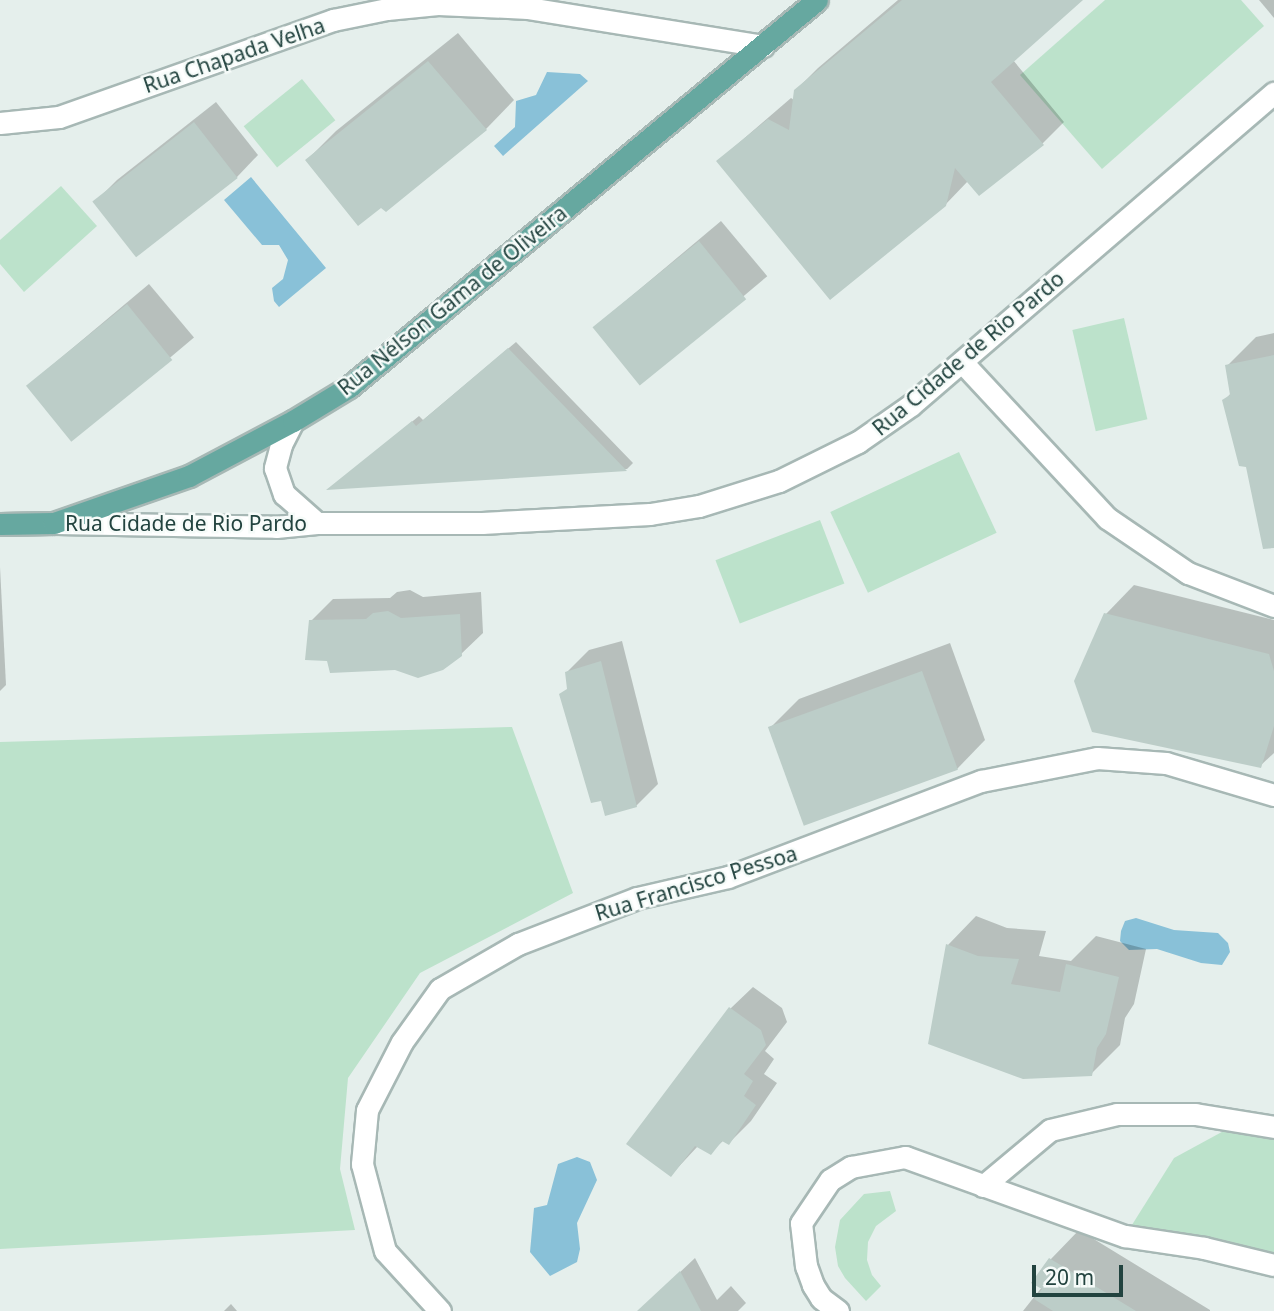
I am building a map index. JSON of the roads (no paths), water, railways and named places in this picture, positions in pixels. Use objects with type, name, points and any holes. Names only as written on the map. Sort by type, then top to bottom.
[{"type":"main road","name":"Rua Nélson Gama de Oliveira","points":[[0,524],[54,523],[189,476],[293,421],[349,387],[817,0]]},
{"type":"street","name":"Rua Chapada Velha","points":[[0,123],[59,117],[333,20],[387,9],[438,4],[528,8],[763,46]]},
{"type":"street","name":"Rua Cidade de Rio Pardo","points":[[54,523],[276,527],[317,523],[482,523],[650,514],[699,506],[779,481],[858,442],[911,405],[1274,93]]},
{"type":"street","points":[[962,362],[1107,519],[1188,573],[1274,606]]},
{"type":"street","name":"Rua Cidade de Rio Pardo","points":[[293,421],[281,445],[275,468],[284,494],[317,523]]},
{"type":"street","name":"Rua Francisco Pessoa","points":[[440,1311],[385,1251],[362,1164],[368,1111],[402,1042],[440,989],[518,944],[637,898],[728,877],[993,778],[1097,758],[1166,763],[1274,795]]},
{"type":"street","points":[[984,1186],[1050,1129],[1116,1114],[1195,1114],[1274,1127]]},
{"type":"street","points":[[838,1311],[821,1298],[813,1285],[802,1244],[801,1223],[830,1180],[851,1167],[905,1157],[1125,1236],[1204,1248],[1274,1265]]},
{"type":"water","points":[[547,72],[580,74],[588,81],[503,156],[494,146],[515,127],[516,101],[536,95]]},
{"type":"water","points":[[251,177],[326,268],[279,307],[274,301],[272,288],[283,279],[288,260],[279,245],[262,245],[224,200]]},
{"type":"water","points":[[1136,918],[1174,930],[1218,933],[1228,943],[1230,952],[1222,965],[1201,963],[1157,949],[1129,950],[1120,941],[1121,931],[1125,921]]},
{"type":"water","points":[[577,1157],[590,1162],[597,1180],[577,1223],[580,1249],[577,1262],[550,1276],[530,1252],[534,1208],[547,1205],[558,1164]]}]
